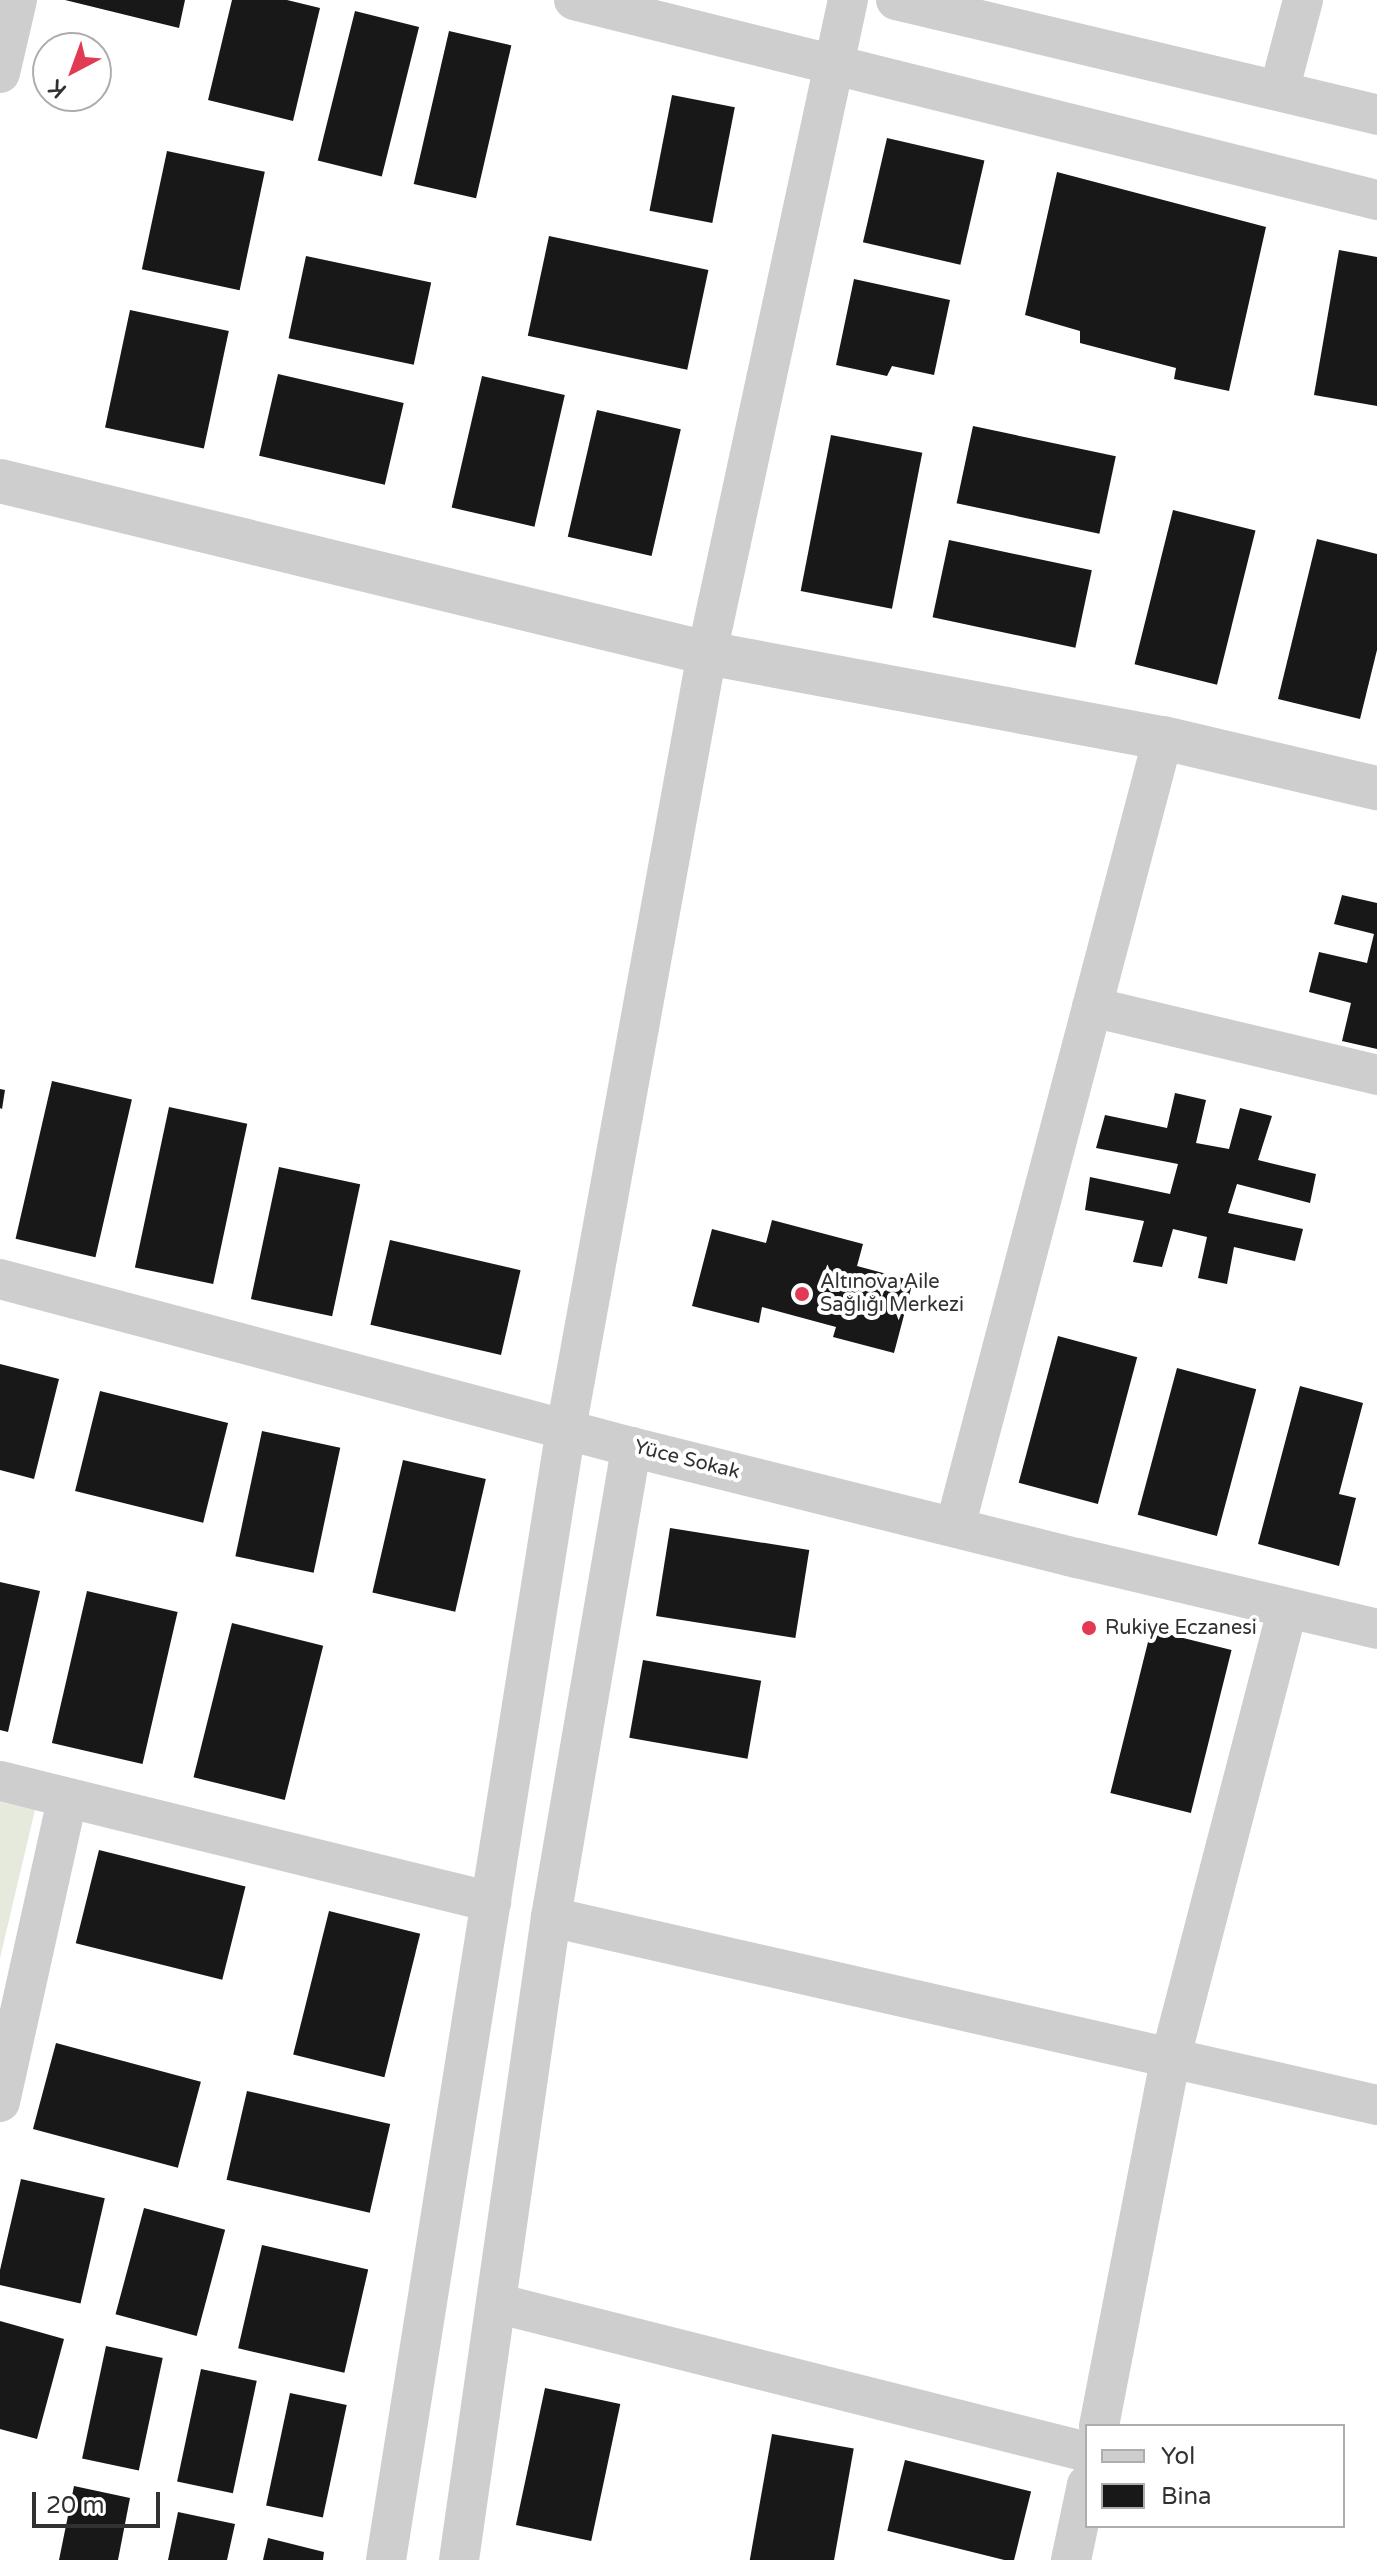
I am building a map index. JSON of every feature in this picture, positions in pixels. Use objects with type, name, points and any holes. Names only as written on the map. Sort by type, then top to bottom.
[{"type":"street","points":[[0,73],[17,0]]},
{"type":"street","points":[[574,0],[1377,200]]},
{"type":"street","points":[[386,2560],[566,1429],[707,653],[848,0]]},
{"type":"street","points":[[896,0],[1377,115]]},
{"type":"street","points":[[1279,91],[1303,0]]},
{"type":"street","points":[[0,481],[707,653],[1163,738],[1377,788]]},
{"type":"street","points":[[955,1527],[1163,738]]},
{"type":"street","points":[[1092,1007],[1377,1075]]},
{"type":"street","name":"Yüce Sokak","points":[[0,1279],[631,1447],[1377,1629]]},
{"type":"street","points":[[459,2560],[551,1917],[631,1447]]},
{"type":"street","points":[[1099,2424],[1170,2060],[1288,1608]]},
{"type":"street","points":[[0,1781],[491,1902]]},
{"type":"street","points":[[0,2102],[67,1799]]},
{"type":"street","points":[[551,1917],[1377,2105]]},
{"type":"street","points":[[496,2303],[1085,2451]]},
{"type":"street","points":[[1071,2560],[1085,2494]]},
{"type":"shaded area","points":[[0,1802],[35,1810],[0,1958]]},
{"type":"building","points":[[65,0],[185,0],[179,28]]},
{"type":"building","points":[[232,0],[287,0],[320,8],[293,121],[208,100]]},
{"type":"building","points":[[355,11],[419,27],[382,176],[318,160]]},
{"type":"building","points":[[449,31],[511,45],[476,198],[414,184]]},
{"type":"building","points":[[672,95],[735,107],[712,223],[649,211]]},
{"type":"building","points":[[887,138],[984,160],[960,265],[863,242]]},
{"type":"building","points":[[167,151],[265,172],[240,290],[142,269]]},
{"type":"building","points":[[1057,172],[1266,227],[1229,391],[1174,379],[1176,368],[1080,343],[1080,331],[1025,315]]},
{"type":"building","points":[[549,236],[708,270],[687,370],[528,336]]},
{"type":"building","points":[[1339,250],[1377,257],[1377,406],[1314,395]]},
{"type":"building","points":[[306,256],[431,283],[414,365],[289,338]]},
{"type":"building","points":[[854,279],[950,300],[934,375],[892,366],[887,376],[836,365]]},
{"type":"building","points":[[130,310],[229,331],[204,448],[105,427]]},
{"type":"building","points":[[278,374],[404,403],[385,485],[259,456]]},
{"type":"building","points":[[482,376],[565,395],[534,527],[452,508]]},
{"type":"building","points":[[597,410],[681,429],[652,556],[568,537]]},
{"type":"building","points":[[973,426],[1116,456],[1099,534],[957,503]]},
{"type":"building","points":[[831,435],[922,453],[892,609],[801,591]]},
{"type":"building","points":[[1173,510],[1255,531],[1217,685],[1135,664]]},
{"type":"building","points":[[1317,539],[1377,554],[1377,650],[1360,719],[1278,699]]},
{"type":"building","points":[[949,540],[1092,570],[1075,648],[933,617]]},
{"type":"building","points":[[1342,895],[1377,903],[1377,1049],[1342,1041],[1351,1003],[1309,992],[1319,952],[1367,963],[1374,934],[1334,924]]},
{"type":"building","points":[[52,1081],[132,1099],[95,1257],[16,1239]]},
{"type":"building","points":[[0,1089],[5,1090],[2,1109],[0,1108]]},
{"type":"building","points":[[1175,1093],[1206,1100],[1196,1143],[1229,1149],[1240,1108],[1272,1116],[1258,1160],[1316,1174],[1310,1203],[1237,1184],[1228,1213],[1303,1229],[1295,1261],[1234,1247],[1227,1284],[1198,1278],[1207,1237],[1173,1229],[1162,1267],[1133,1262],[1144,1221],[1085,1210],[1090,1177],[1170,1194],[1178,1164],[1096,1148],[1105,1115],[1167,1128]]},
{"type":"building","points":[[169,1107],[247,1124],[213,1284],[135,1267]]},
{"type":"building","points":[[279,1167],[360,1184],[332,1316],[251,1299]]},
{"type":"building","name":"Altınova Aile Sağlığı Merkezi","points":[[772,1220],[863,1244],[857,1266],[913,1281],[894,1353],[833,1337],[836,1327],[762,1307],[759,1323],[692,1306],[712,1229],[766,1243]]},
{"type":"building","points":[[390,1240],[521,1270],[501,1355],[370,1325]]},
{"type":"building","points":[[1058,1336],[1137,1357],[1098,1504],[1019,1483]]},
{"type":"building","points":[[0,1364],[59,1379],[34,1479],[0,1470]]},
{"type":"building","points":[[1177,1368],[1256,1389],[1217,1536],[1138,1515]]},
{"type":"building","points":[[1300,1386],[1363,1403],[1339,1494],[1356,1498],[1339,1566],[1258,1544]]},
{"type":"building","points":[[100,1391],[228,1423],[203,1523],[75,1491]]},
{"type":"building","points":[[262,1431],[340,1448],[314,1573],[235,1556]]},
{"type":"building","points":[[403,1460],[486,1479],[455,1612],[372,1593]]},
{"type":"building","points":[[670,1528],[809,1550],[795,1638],[656,1616]]},
{"type":"building","points":[[0,1582],[40,1591],[8,1732],[0,1730]]},
{"type":"building","points":[[87,1591],[178,1612],[143,1764],[52,1743]]},
{"type":"building","points":[[232,1623],[323,1646],[285,1800],[194,1777]]},
{"type":"building","points":[[1151,1630],[1232,1650],[1191,1813],[1110,1793]]},
{"type":"building","points":[[643,1660],[761,1681],[747,1759],[629,1738]]},
{"type":"building","points":[[99,1850],[246,1887],[222,1980],[76,1943]]},
{"type":"building","points":[[329,1911],[420,1934],[384,2077],[293,2055]]},
{"type":"building","points":[[56,2043],[201,2082],[178,2168],[33,2129]]},
{"type":"building","points":[[247,2091],[390,2124],[370,2213],[227,2180]]},
{"type":"building","points":[[21,2179],[105,2198],[81,2304],[0,2285],[0,2270]]},
{"type":"building","points":[[144,2208],[225,2230],[197,2336],[116,2314]]},
{"type":"building","points":[[262,2245],[368,2270],[344,2373],[238,2348]]},
{"type":"building","points":[[0,2321],[64,2339],[37,2439],[0,2429]]},
{"type":"building","points":[[106,2346],[163,2358],[139,2471],[82,2458]]},
{"type":"building","points":[[201,2369],[257,2381],[233,2493],[177,2481]]},
{"type":"building","points":[[545,2388],[620,2404],[591,2541],[516,2525]]},
{"type":"building","points":[[290,2393],[347,2405],[323,2518],[266,2505]]},
{"type":"building","points":[[772,2434],[854,2448],[834,2560],[750,2560]]},
{"type":"building","points":[[905,2460],[1031,2491],[1014,2560],[887,2531]]},
{"type":"building","points":[[74,2486],[130,2498],[118,2560],[59,2560]]},
{"type":"building","points":[[178,2512],[235,2524],[227,2560],[168,2560]]},
{"type":"building","points":[[268,2538],[324,2552],[323,2560],[263,2560]]},
{"type":"place","name":"Altınova Aile Sağlığı Merkezi","points":[[802,1294]]},
{"type":"place","name":"Rukiye Eczanesi","points":[[1089,1628]]}]
